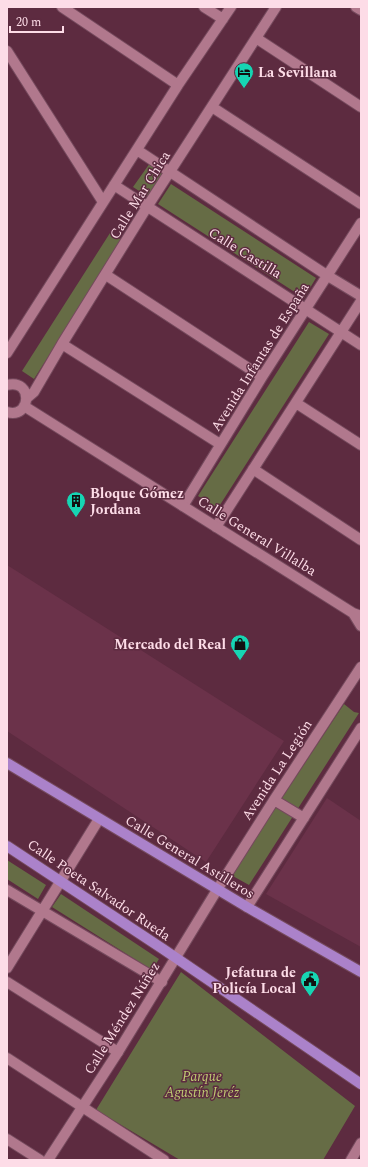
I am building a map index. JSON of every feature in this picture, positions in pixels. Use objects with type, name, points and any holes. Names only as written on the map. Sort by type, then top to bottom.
[{"type":"main road","name":"Calle General Astilleros","points":[[7,763],[247,908],[361,972]]},
{"type":"main road","name":"Calle Poeta Salvador Rueda","points":[[7,846],[60,880],[361,1084]]},
{"type":"street","points":[[62,7],[178,86]]},
{"type":"street","points":[[204,7],[223,19]]},
{"type":"street","name":"Calle Mar Chica","points":[[7,353],[178,86],[231,7]]},
{"type":"street","name":"Calle Mar Chica","points":[[26,402],[34,392],[62,344],[148,207],[172,172],[276,7]]},
{"type":"street","points":[[356,7],[361,10]]},
{"type":"street","points":[[256,38],[361,106]]},
{"type":"street","points":[[7,51],[103,202]]},
{"type":"street","points":[[212,107],[361,204]]},
{"type":"street","name":"Calle Castilla","points":[[137,150],[328,276],[361,296]]},
{"type":"street","name":"Calle Castilla","points":[[114,185],[361,345]]},
{"type":"street","name":"Avenida Infantas de España","points":[[183,506],[262,377],[361,224]]},
{"type":"street","points":[[106,276],[262,377]]},
{"type":"street","points":[[216,527],[361,301]]},
{"type":"street","points":[[62,344],[220,444]]},
{"type":"street","name":"Calle General Villalba","points":[[7,385],[12,384],[22,387],[26,392],[26,402],[183,506],[357,615],[361,626]]},
{"type":"street","points":[[7,412],[15,413],[20,411],[26,402]]},
{"type":"street","points":[[296,403],[361,446]]},
{"type":"street","points":[[253,469],[361,540]]},
{"type":"street","name":"Avenida La Legión","points":[[217,890],[361,667]]},
{"type":"street","points":[[247,908],[361,728]]},
{"type":"street","points":[[274,800],[304,818]]},
{"type":"street","points":[[7,968],[99,819]]},
{"type":"street","points":[[7,890],[162,982]]},
{"type":"street","name":"Calle Méndez Núñez","points":[[48,1160],[162,982],[217,890]]},
{"type":"street","points":[[7,982],[118,1052]]},
{"type":"street","points":[[7,1058],[164,1160]]},
{"type":"street","points":[[7,1140],[40,1160]]},
{"type":"street","points":[[351,1160],[361,1143]]},
{"type":"shaded area","points":[[7,565],[284,741],[206,862],[7,731]]},
{"type":"shaded area","points":[[327,798],[361,821],[361,947],[266,894]]},
{"type":"green space","points":[[150,163],[166,174],[150,198],[133,187]]},
{"type":"green space","points":[[171,184],[316,278],[304,298],[158,204]]},
{"type":"green space","points":[[110,233],[122,240],[34,379],[22,371]]},
{"type":"green space","points":[[309,322],[329,334],[218,508],[198,496]]},
{"type":"green space","points":[[344,704],[354,712],[359,713],[249,885],[231,875]]},
{"type":"green space","points":[[7,860],[46,885],[38,899],[7,879]]},
{"type":"green space","points":[[61,894],[159,959],[152,970],[52,907]]},
{"type":"green space","name":"Parque Agustín Jeréz","points":[[181,972],[355,1106],[323,1160],[180,1160],[96,1110]]},
{"type":"place","name":"La Sevillana","points":[[244,89]]},
{"type":"place","name":"Bloque Gómez Jordana","points":[[76,518]]},
{"type":"place","name":"Mercado del Real","points":[[240,661]]},
{"type":"place","name":"Jefatura de Policía Local","points":[[310,997]]}]
